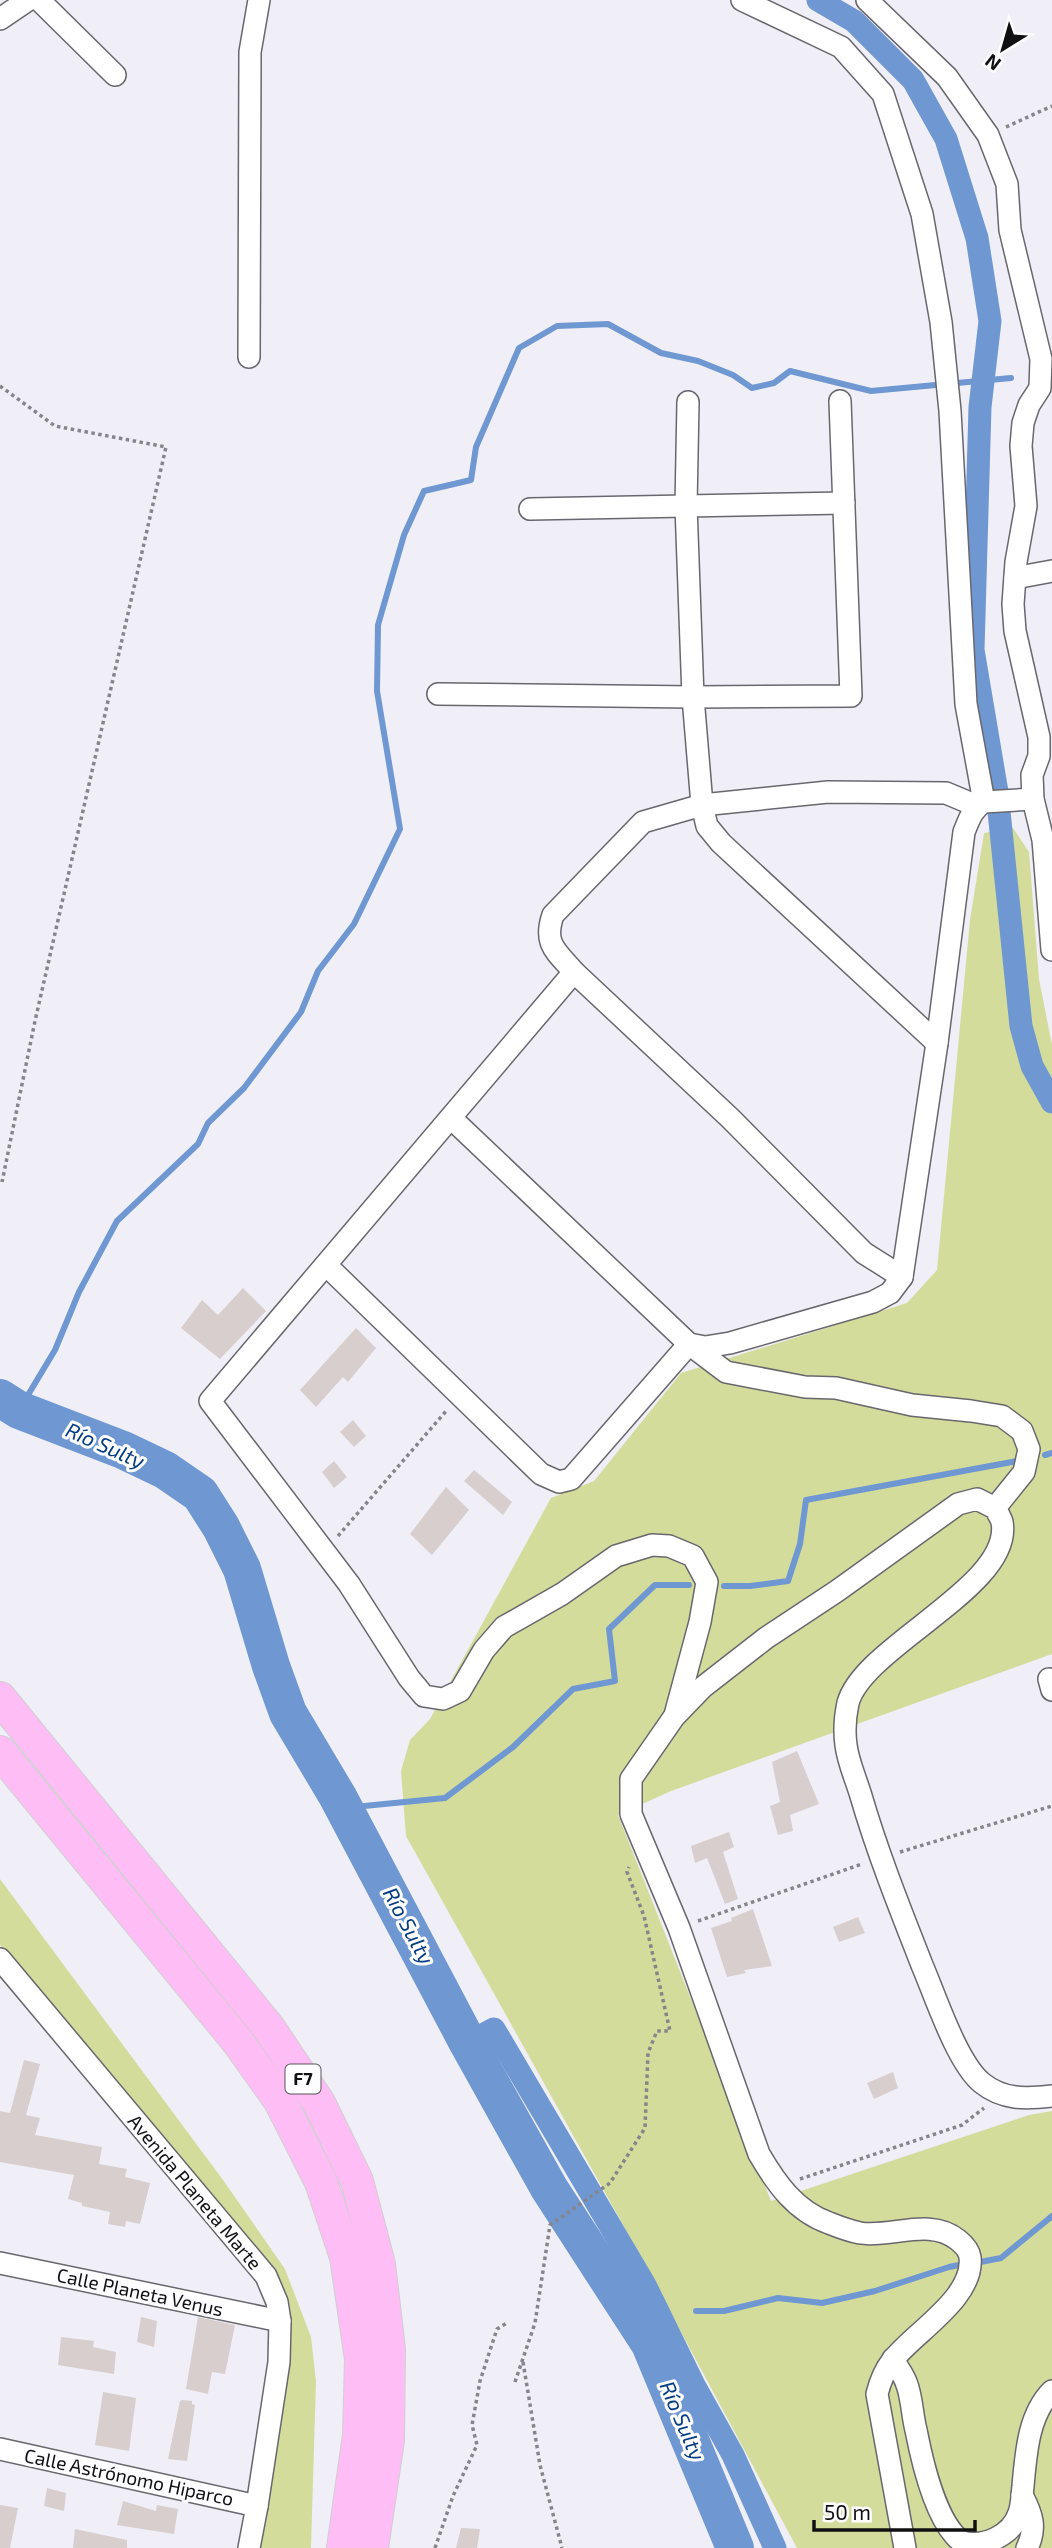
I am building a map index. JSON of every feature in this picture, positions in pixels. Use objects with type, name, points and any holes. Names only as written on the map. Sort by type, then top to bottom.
[{"type":"highway","name":"F7","points":[[0,1698],[269,2028],[319,2103],[357,2181],[379,2264],[390,2349],[388,2440],[372,2548]]},
{"type":"highway","name":"F7","points":[[0,1752],[238,2042],[280,2101],[321,2182],[346,2257],[361,2359],[359,2435],[343,2548]]},
{"type":"street","points":[[0,19],[28,0]]},
{"type":"street","points":[[39,0],[115,75]]},
{"type":"street","points":[[249,357],[250,52],[259,0]]},
{"type":"street","points":[[689,1344],[705,1347],[730,1343],[873,1302],[890,1293],[902,1277],[960,853],[964,832],[981,804],[966,704],[950,411],[941,322],[922,214],[883,94],[841,47],[742,0]]},
{"type":"street","points":[[867,0],[947,77],[988,135],[1007,184],[1010,230],[1041,359],[1040,388],[1029,405],[1023,423],[1021,446],[1026,506],[1013,604],[1015,631],[1045,754],[1032,775],[1033,799],[1043,840],[1051,938]]},
{"type":"street","points":[[438,694],[851,696],[840,401]]},
{"type":"street","points":[[688,402],[686,506],[693,697],[702,805],[707,826],[721,843],[936,1043]]},
{"type":"street","points":[[530,509],[844,503]]},
{"type":"street","points":[[1015,578],[1052,570]]},
{"type":"street","points":[[902,1277],[864,1252],[730,1118],[574,972],[552,947],[547,931],[553,915],[643,822],[702,805],[828,792],[946,793],[981,804],[1033,799]]},
{"type":"street","points":[[574,972],[210,1401],[349,1584],[409,1678],[424,1696],[443,1699],[460,1691],[484,1650],[504,1628],[562,1594],[617,1556],[652,1545],[669,1546],[693,1556],[707,1582],[700,1622],[674,1717]]},
{"type":"street","points":[[451,1118],[689,1344],[726,1372],[805,1387],[836,1388],[912,1405],[1002,1416],[1022,1432],[1029,1449],[1024,1472],[995,1508]]},
{"type":"street","points":[[326,1265],[541,1474],[559,1482],[571,1479],[689,1344]]},
{"type":"street","points":[[905,2548],[877,2394],[882,2376],[893,2359],[936,2320],[958,2295],[967,2274],[970,2256],[964,2245],[949,2232],[929,2228],[860,2233],[818,2218],[802,2208],[778,2186],[759,2154],[678,1928],[631,1814],[631,1779],[674,1717],[703,1687],[766,1638],[958,1504],[977,1499],[995,1508],[1002,1522],[1001,1539],[996,1553],[949,1605],[885,1656],[865,1676],[849,1700],[845,1726],[846,1747],[879,1858],[943,2015],[966,2064],[980,2082],[998,2093],[1014,2098],[1052,2096]]},
{"type":"street","name":"Avenida Planeta Marte","points":[[0,1959],[266,2276],[278,2302],[279,2362],[249,2548]]},
{"type":"street","name":"Calle Planeta Venus","points":[[0,2263],[280,2321]]},
{"type":"street","points":[[893,2359],[907,2384],[924,2464],[951,2534],[966,2545],[982,2547],[997,2543],[1020,2512],[1032,2426],[1039,2409],[1052,2390]]},
{"type":"street","name":"Calle Astrónomo Hiparco","points":[[0,2449],[257,2506]]},
{"type":"street","points":[[1022,2495],[1032,2514],[1034,2527],[1027,2548]]},
{"type":"path","points":[[988,135],[1052,106]]},
{"type":"path","points":[[0,386],[55,426],[166,447],[35,1020],[2,1182]]},
{"type":"path","points":[[325,1551],[460,1395]]},
{"type":"path","points":[[515,2382],[535,2323],[550,2225],[610,2183],[645,2128],[648,2053],[657,2031],[670,2031],[644,1916],[627,1871],[641,1839]]},
{"type":"path","points":[[778,2186],[962,2125],[979,2113],[998,2093]]},
{"type":"path","points":[[435,2548],[453,2496],[477,2445],[472,2425],[481,2381],[497,2329],[507,2323]]},
{"type":"path","points":[[523,2360],[540,2465],[562,2548]]},
{"type":"green space","points":[[1013,828],[1029,852],[1039,979],[1052,1045],[1052,1654],[671,1791],[618,1815],[771,2201],[1029,2115],[1052,2111],[1052,2548],[797,2548],[632,2241],[406,1836],[401,1771],[410,1740],[430,1719],[551,1498],[594,1481],[681,1373],[907,1303],[937,1270],[970,920],[984,833]]},
{"type":"green space","points":[[0,1879],[223,2180],[285,2269],[311,2337],[316,2381],[311,2548],[261,2548],[291,2343],[291,2312],[276,2278],[0,1945]]},
{"type":"building","points":[[243,1288],[266,1311],[220,1359],[181,1328],[202,1300],[218,1315]]},
{"type":"building","points":[[356,1328],[376,1348],[348,1382],[343,1377],[316,1407],[300,1390]]},
{"type":"building","points":[[353,1420],[366,1436],[354,1447],[340,1432]]},
{"type":"building","points":[[334,1461],[347,1477],[334,1488],[322,1472]]},
{"type":"building","points":[[474,1470],[512,1502],[503,1515],[464,1481]]},
{"type":"building","points":[[446,1487],[469,1510],[432,1555],[410,1534]]},
{"type":"building","points":[[797,1751],[819,1804],[790,1815],[793,1831],[778,1835],[770,1806],[780,1802],[772,1762]]},
{"type":"building","points":[[729,1832],[734,1847],[723,1852],[738,1899],[725,1904],[707,1858],[695,1863],[691,1846]]},
{"type":"building","points":[[753,1909],[772,1966],[744,1970],[746,1973],[727,1977],[711,1928],[732,1921],[731,1918]]},
{"type":"building","points":[[858,1917],[865,1933],[839,1942],[833,1927]]},
{"type":"building","points":[[24,2060],[40,2064],[26,2115],[40,2118],[35,2135],[102,2147],[99,2164],[127,2169],[125,2177],[150,2183],[140,2224],[126,2221],[125,2227],[108,2224],[110,2212],[82,2206],[82,2203],[68,2199],[74,2175],[0,2162],[0,2111],[10,2113]]},
{"type":"building","points":[[893,2072],[898,2088],[874,2099],[867,2083]]},
{"type":"building","points":[[141,2317],[157,2321],[154,2347],[137,2342]]},
{"type":"building","points":[[198,2317],[235,2325],[225,2374],[212,2372],[208,2394],[186,2389]]},
{"type":"building","points":[[61,2337],[94,2341],[93,2347],[116,2352],[114,2374],[58,2365]]},
{"type":"building","points":[[103,2392],[136,2398],[129,2451],[95,2445]]},
{"type":"building","points":[[182,2400],[192,2401],[195,2405],[187,2461],[168,2459]]},
{"type":"building","points":[[47,2488],[66,2493],[64,2511],[44,2506]]},
{"type":"building","points":[[123,2501],[156,2511],[157,2505],[178,2509],[174,2534],[117,2525]]},
{"type":"building","points":[[0,2505],[18,2508],[10,2548],[0,2548]]},
{"type":"building","points":[[461,2528],[480,2529],[477,2548],[456,2548]]},
{"type":"building","points":[[75,2529],[127,2540],[127,2548],[73,2548]]},
{"type":"waterway","points":[[818,0],[854,21],[913,80],[946,139],[977,238],[990,321],[980,407],[973,650],[997,792],[1021,1026],[1032,1066],[1052,1102]]},
{"type":"waterway","points":[[19,1410],[55,1350],[79,1292],[117,1221],[198,1144],[208,1123],[244,1088],[301,1012],[318,971],[354,924],[400,829],[377,691],[378,625],[404,535],[424,491],[471,480],[476,447],[519,348],[557,326],[608,324],[661,353],[698,361],[733,375],[752,388],[774,383],[790,371],[871,391],[1011,378]]},
{"type":"waterway","name":"Río Sulty","points":[[0,1398],[19,1410],[123,1450],[165,1470],[200,1494],[221,1527],[242,1569],[288,1713],[338,1797],[468,2043],[549,2188],[650,2344],[735,2548]]},
{"type":"waterway","points":[[1045,1455],[1052,1453]]},
{"type":"waterway","points":[[724,1586],[788,1581],[800,1544],[806,1500],[1023,1460]]},
{"type":"waterway","points":[[344,1808],[445,1798],[513,1747],[573,1689],[615,1681],[609,1629],[655,1585],[689,1585]]},
{"type":"waterway","points":[[468,2043],[494,2029],[645,2285],[694,2385],[733,2455],[775,2548]]},
{"type":"waterway","points":[[975,2263],[1001,2258],[1052,2216]]},
{"type":"waterway","points":[[696,2311],[724,2311],[778,2298],[822,2303],[875,2291],[964,2264]]}]
